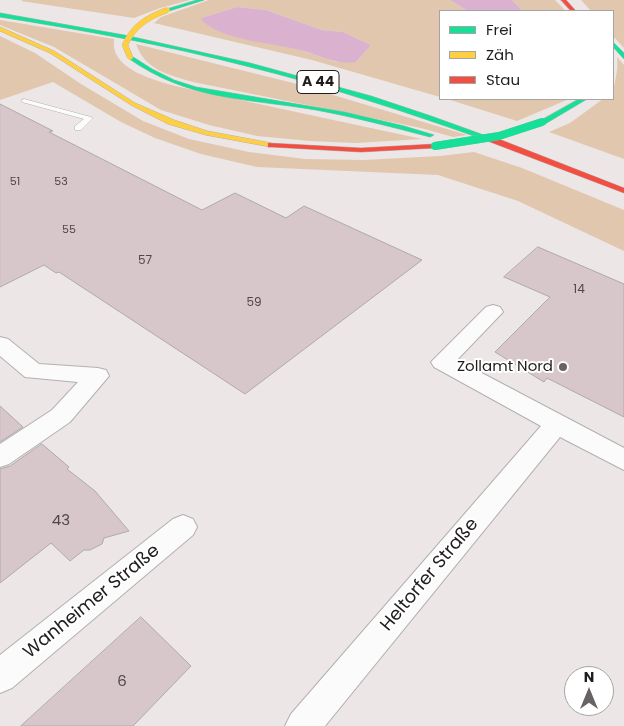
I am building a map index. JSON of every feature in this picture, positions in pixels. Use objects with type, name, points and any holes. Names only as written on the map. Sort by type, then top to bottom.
[{"type":"highway","points":[[202,0],[167,10],[142,22],[129,33],[125,45],[130,57],[148,71],[178,83],[372,120],[486,151]]},
{"type":"highway","points":[[563,0],[573,10]]},
{"type":"highway","points":[[0,6],[150,30]]},
{"type":"highway","name":"A 44","points":[[0,15],[154,41],[244,62],[336,87],[452,124],[624,193]]},
{"type":"highway","points":[[0,29],[48,48],[137,107],[199,130],[250,141],[314,149],[371,150],[435,146],[499,136],[542,122],[582,100]]},
{"type":"highway","points":[[614,45],[624,57]]},
{"type":"highway","points":[[498,125],[534,138]]},
{"type":"highway","points":[[504,157],[624,193]]},
{"type":"street","points":[[494,312],[442,362],[624,460]]},
{"type":"street","points":[[0,344],[34,370],[98,376],[61,416],[0,457]]},
{"type":"street","name":"Heltorfer Straße","points":[[303,726],[557,424]]},
{"type":"street","name":"Wanheimer Straße","points":[[0,676],[183,527]]},
{"type":"lane","points":[[24,102],[90,118],[78,128]]},
{"type":"shaded area","points":[[190,0],[160,8],[134,18],[21,1]]},
{"type":"shaded area","points":[[209,0],[450,0],[466,10],[439,10],[439,97],[312,60],[154,23],[161,17]],"holes":[[[237,7],[266,10],[322,30],[343,32],[371,45],[356,62],[336,62],[204,17]]]},
{"type":"shaded area","points":[[450,0],[512,0],[522,10],[466,10]]},
{"type":"shaded area","points":[[512,0],[555,0],[565,10],[522,10]]},
{"type":"shaded area","points":[[581,0],[624,0],[624,48],[614,37],[614,10],[590,10]]},
{"type":"shaded area","points":[[237,7],[266,10],[322,30],[343,32],[371,45],[356,62],[342,62],[329,60],[292,48],[236,37],[223,33],[201,20],[204,17]]},
{"type":"shaded area","points":[[0,20],[114,39],[115,49],[125,65],[145,76],[175,86],[422,139],[356,143],[310,141],[257,136],[209,125],[161,110],[54,47],[0,25]]},
{"type":"shaded area","points":[[0,36],[35,53],[81,84],[143,121],[189,139],[249,152],[305,159],[364,160],[440,156],[474,152],[522,168],[624,210],[624,251],[518,201],[438,175],[257,167],[201,154],[155,138],[121,122],[53,82],[0,100]]},
{"type":"shaded area","points":[[136,44],[293,83],[467,135],[453,137],[421,128],[193,82],[167,74],[152,66],[145,60]]},
{"type":"shaded area","points":[[617,57],[624,65],[624,159],[549,132],[570,123],[602,100],[614,100]]},
{"type":"shaded area","points":[[450,100],[567,100],[517,121]]},
{"type":"building","points":[[0,104],[53,131],[49,132],[202,210],[235,193],[286,218],[304,206],[422,260],[245,394],[59,272],[56,273],[44,265],[0,287]]},
{"type":"building","points":[[538,247],[624,284],[624,417],[547,378],[544,382],[495,352],[550,297],[504,277]]},
{"type":"building","points":[[0,406],[23,427],[0,442]]},
{"type":"building","points":[[42,444],[69,467],[67,469],[95,491],[129,531],[104,538],[102,544],[90,550],[84,550],[70,561],[51,543],[0,583],[0,469],[10,466]]},
{"type":"building","points":[[141,617],[191,666],[133,726],[21,726]]},
{"type":"traffic: fast","points":[[167,10],[202,0]]},
{"type":"traffic: fast","points":[[0,15],[124,37],[247,64],[369,98],[488,138]]},
{"type":"traffic: fast","points":[[614,45],[624,57]]},
{"type":"traffic: fast","points":[[130,57],[150,71],[194,89],[330,111],[430,135]]},
{"type":"traffic: fast","points":[[542,122],[582,100]]},
{"type":"traffic: fast","points":[[435,146],[499,136],[542,122]]},
{"type":"traffic: slow","points":[[130,57],[125,45],[132,32],[147,19],[167,10]]},
{"type":"traffic: slow","points":[[0,29],[52,52],[133,104],[171,122],[206,133],[271,145]]},
{"type":"traffic: jam","points":[[563,0],[573,10]]},
{"type":"traffic: jam","points":[[488,138],[624,191]]},
{"type":"traffic: jam","points":[[271,145],[361,150],[435,146]]},
{"type":"place","name":"Zollamt Nord","points":[[563,367]]}]
